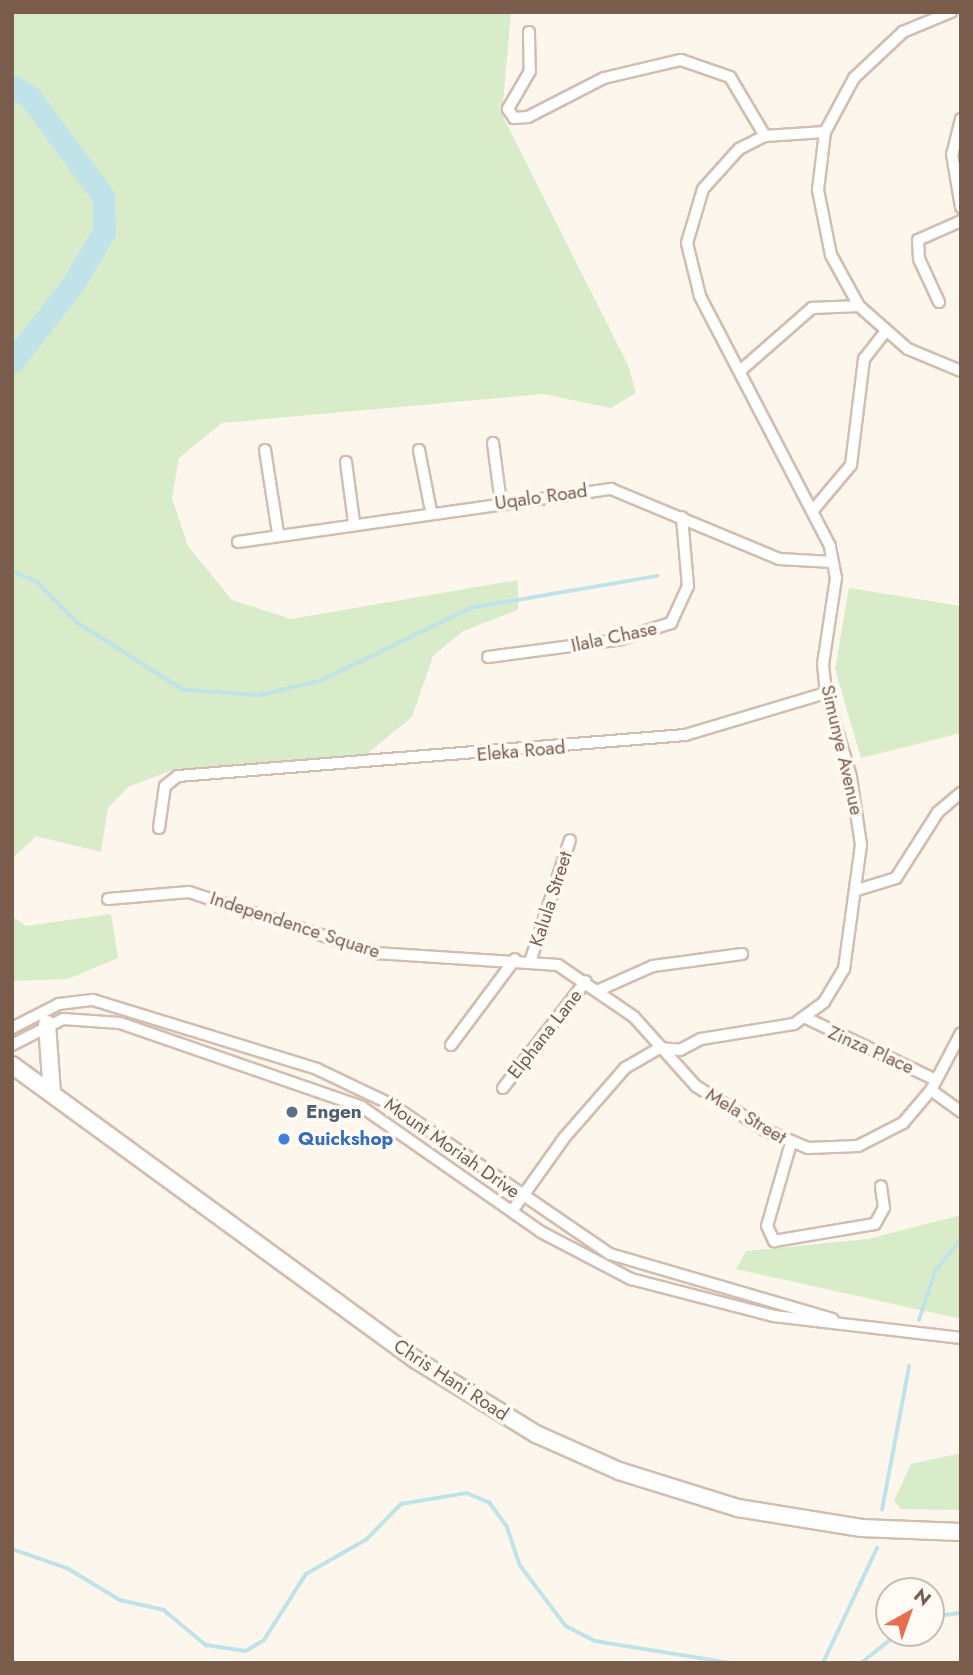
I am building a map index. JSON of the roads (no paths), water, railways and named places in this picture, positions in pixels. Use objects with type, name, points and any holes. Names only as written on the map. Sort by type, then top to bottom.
[{"type":"main road","points":[[47,1024],[52,1094]]},
{"type":"main road","name":"Chris Hani Road","points":[[12,1065],[416,1360],[536,1434],[619,1471],[738,1508],[861,1528],[961,1532]]},
{"type":"street","points":[[951,12],[886,45],[854,78],[825,132],[818,170],[822,223],[837,270],[859,306],[885,332],[961,371]]},
{"type":"street","points":[[529,32],[530,71],[508,109],[513,118],[539,112],[604,78],[681,60],[730,77],[765,136]]},
{"type":"street","points":[[961,119],[952,154],[961,207]]},
{"type":"street","name":"Simunye Avenue","points":[[806,1018],[844,969],[857,890],[859,814],[826,693],[833,562],[814,509],[700,296],[687,243],[703,190],[739,149],[765,136],[825,132]]},
{"type":"street","points":[[939,302],[919,259],[918,240],[961,221]]},
{"type":"street","points":[[740,371],[812,308],[859,306]]},
{"type":"street","points":[[814,509],[851,465],[864,359],[885,332]]},
{"type":"street","points":[[493,443],[501,503]]},
{"type":"street","points":[[265,450],[278,533]]},
{"type":"street","points":[[419,450],[431,512]]},
{"type":"street","points":[[346,462],[354,522]]},
{"type":"street","name":"Uqalo Road","points":[[238,542],[354,522],[611,489],[779,559],[833,562]]},
{"type":"street","name":"Ilala Chase","points":[[488,657],[618,640],[671,623],[688,586],[682,517]]},
{"type":"street","name":"Eleka Road","points":[[159,828],[168,781],[685,735],[826,693]]},
{"type":"street","points":[[857,890],[896,878],[937,811],[961,793]]},
{"type":"street","name":"Kalula Street","points":[[531,959],[570,840]]},
{"type":"street","name":"Independence Square","points":[[108,899],[189,892],[377,953],[460,963],[531,959],[586,981],[599,990],[645,1027],[659,1048]]},
{"type":"street","points":[[599,990],[653,966],[742,954]]},
{"type":"street","points":[[451,1045],[515,959]]},
{"type":"street","name":"Elphana Lane","points":[[503,1088],[586,981]]},
{"type":"street","name":"Mount Moriah Drive","points":[[12,1028],[59,1004],[93,1000],[222,1037],[369,1091],[610,1254],[845,1324]]},
{"type":"street","name":"Mount Moriah Drive","points":[[12,1045],[47,1024],[81,1017],[110,1020],[320,1089],[394,1128],[572,1252],[660,1289],[774,1316],[961,1338]]},
{"type":"street","points":[[512,1212],[608,1084],[659,1048],[775,1030],[806,1018]]},
{"type":"street","name":"Zinza Place","points":[[806,1018],[934,1085],[961,1112]]},
{"type":"street","name":"Mela Street","points":[[659,1048],[696,1086],[791,1143],[840,1149],[872,1141],[903,1123],[934,1085],[961,1033]]},
{"type":"street","points":[[791,1143],[767,1226],[774,1241],[874,1224],[884,1208],[881,1186]]},
{"type":"waterway","points":[[12,86],[30,97],[103,196],[104,231],[74,283],[12,362]]},
{"type":"waterway","points":[[12,571],[36,581],[78,623],[184,690],[260,695],[322,680],[470,608],[657,576]]},
{"type":"waterway","points":[[919,1320],[936,1270],[961,1239]]},
{"type":"waterway","points":[[882,1510],[909,1367]]},
{"type":"waterway","points":[[12,1549],[69,1569],[120,1600],[164,1610],[206,1645],[246,1651],[264,1640],[306,1574],[367,1539],[401,1504],[467,1493],[490,1503],[507,1526],[520,1565],[566,1626],[595,1641],[731,1663]]},
{"type":"waterway","points":[[823,1663],[877,1548]]},
{"type":"waterway","points":[[945,1615],[961,1613]]},
{"type":"waterway","points":[[861,1663],[881,1647]]},
{"type":"waterway","points":[[745,1663],[783,1663]]},
{"type":"place","name":"Engen","points":[[292,1112]]},
{"type":"place","name":"Quickshop","points":[[284,1139]]}]
